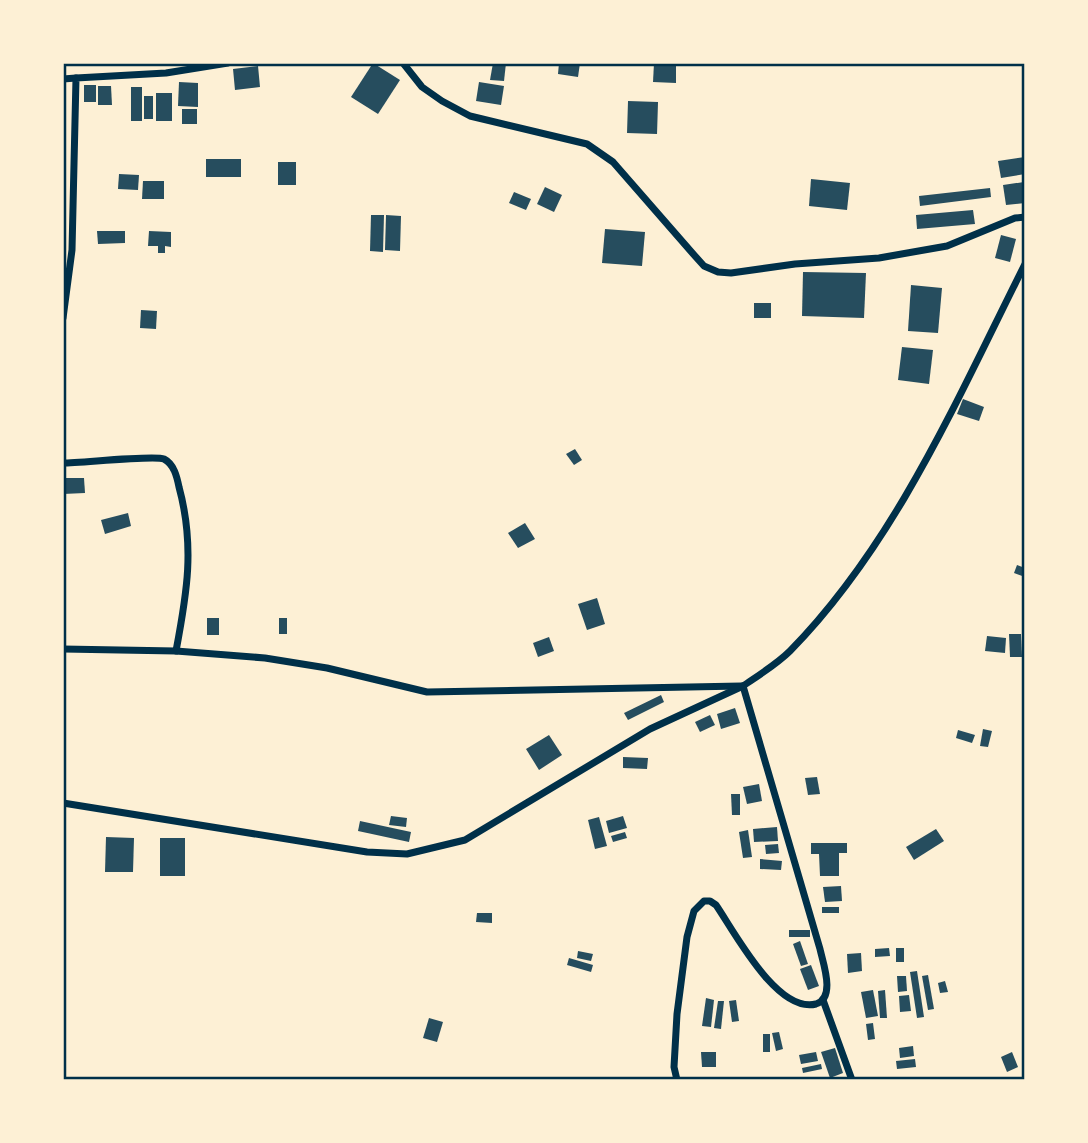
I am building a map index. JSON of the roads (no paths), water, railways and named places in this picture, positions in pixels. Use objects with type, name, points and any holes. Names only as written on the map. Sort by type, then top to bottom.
[{"type":"street","points":[[63,79],[166,73],[228,63]]},
{"type":"street","points":[[403,63],[422,87],[470,116],[587,144],[613,162],[704,266],[718,272],[731,273],[795,264],[879,258],[920,251],[947,246],[1015,218],[1025,217]]},
{"type":"street","points":[[63,318],[72,250],[76,78]]},
{"type":"street","points":[[63,803],[73,802],[367,852],[407,854],[465,840],[650,729],[743,686],[789,652],[858,571],[915,478],[1025,264]]},
{"type":"street","points":[[63,463],[162,458],[169,462],[176,473],[185,508],[190,547],[188,590],[176,651]]},
{"type":"street","points":[[63,649],[176,651],[265,657],[327,668],[427,692],[743,686]]},
{"type":"street","points":[[743,686],[820,950],[827,983],[823,1000],[852,1080]]},
{"type":"street","points":[[677,1080],[674,1067],[677,1014],[687,937],[694,911],[704,901],[716,905],[756,965],[782,995],[798,1002],[814,1004],[823,1000]]}]
